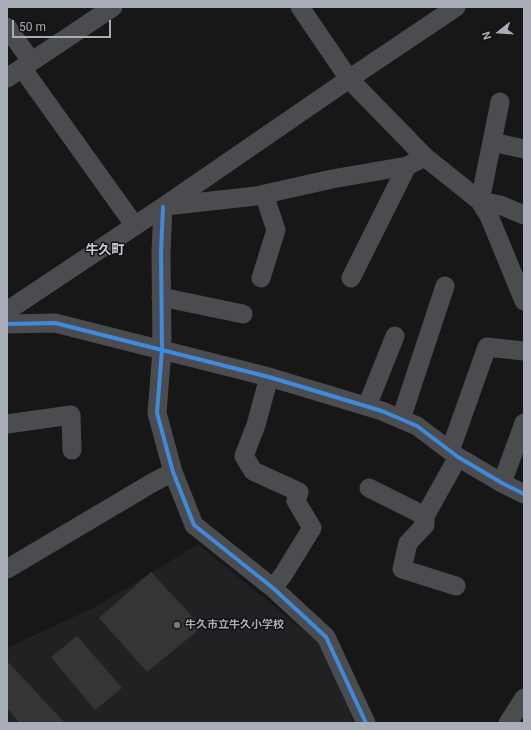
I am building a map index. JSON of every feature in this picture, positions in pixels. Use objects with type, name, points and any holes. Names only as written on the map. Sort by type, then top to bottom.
[{"type":"street","points":[[20,69],[113,7]]},
{"type":"street","points":[[300,7],[350,79],[426,157],[480,201],[489,216],[524,301]]},
{"type":"street","points":[[7,311],[135,226],[456,7]]},
{"type":"street","points":[[7,27],[20,69],[135,226]]},
{"type":"street","points":[[480,201],[500,102]]},
{"type":"street","points":[[492,142],[524,149]]},
{"type":"street","points":[[163,207],[256,196],[332,179],[407,166],[426,157]]},
{"type":"street","points":[[351,278],[407,166]]},
{"type":"street","points":[[261,278],[276,230],[264,194]]},
{"type":"street","points":[[480,201],[500,205],[524,215]]},
{"type":"street","points":[[163,207],[161,252],[162,350],[157,413],[173,472],[194,525],[273,588],[326,637],[366,723]]},
{"type":"street","points":[[401,419],[445,286]]},
{"type":"street","points":[[162,297],[243,314]]},
{"type":"street","points":[[7,324],[55,323],[269,377],[367,406],[418,426],[454,454],[502,483],[524,494]]},
{"type":"street","points":[[367,406],[395,336]]},
{"type":"street","points":[[456,586],[402,569],[408,543],[425,525],[425,516],[454,454],[487,347],[524,351]]},
{"type":"street","points":[[269,377],[256,425],[244,456],[253,470],[298,492],[296,501],[312,528],[283,576],[273,588]]},
{"type":"street","points":[[7,424],[71,415],[72,450]]},
{"type":"street","points":[[502,483],[524,423]]},
{"type":"street","points":[[7,570],[152,483],[173,472]]},
{"type":"street","points":[[369,488],[425,516]]},
{"type":"street","points":[[508,723],[524,698]]},
{"type":"shaded area","name":"牛久市立牛久小学校","points":[[198,544],[319,643],[355,723],[7,723],[7,648],[95,607]]},
{"type":"building","points":[[151,572],[202,627],[147,672],[99,618]]},
{"type":"building","points":[[77,636],[122,688],[95,710],[51,657]]},
{"type":"building","points":[[7,661],[65,723],[20,723],[7,708]]},
{"type":"cycle path","points":[[163,207],[161,252],[162,350],[157,413],[173,472],[194,525],[273,588],[326,637],[366,723]]},
{"type":"cycle path","points":[[7,324],[55,323],[269,377],[382,411],[417,426],[458,457],[524,494]]},
{"type":"place","name":"牛久市立牛久小学校","points":[[177,625]]},
{"type":"district","name":"牛久町","points":[[105,251]]}]
